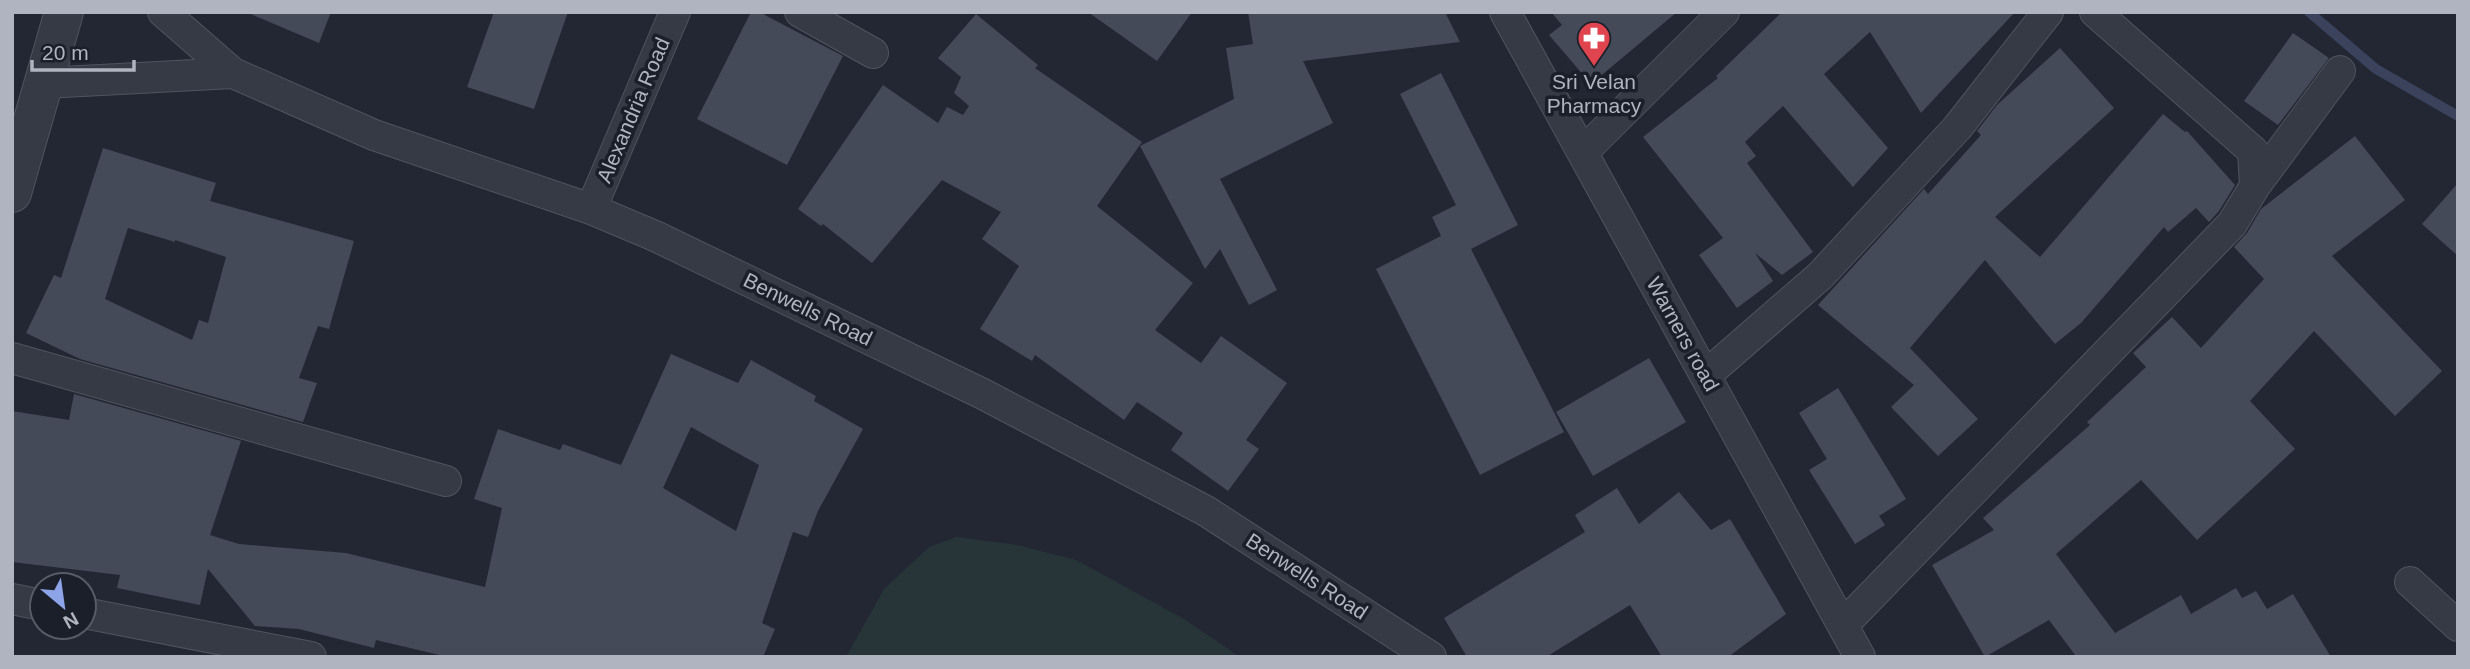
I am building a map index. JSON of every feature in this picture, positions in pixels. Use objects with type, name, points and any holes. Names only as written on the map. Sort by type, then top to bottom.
[{"type":"street","points":[[12,193],[64,12]]},
{"type":"street","name":"Benwells Road","points":[[163,12],[233,73],[374,135],[592,209],[655,236],[983,394],[1206,511],[1431,657]]},
{"type":"street","name":"Alexandria Road","points":[[592,209],[675,12]]},
{"type":"street","points":[[800,12],[873,53]]},
{"type":"street","name":"Warners road","points":[[1505,12],[1860,657]]},
{"type":"street","points":[[1583,152],[1724,12]]},
{"type":"street","points":[[1706,375],[1829,266],[1957,128],[2048,12]]},
{"type":"street","points":[[2095,12],[2253,151],[2255,186]]},
{"type":"street","points":[[1843,625],[2232,224],[2255,186],[2340,71]]},
{"type":"street","points":[[44,83],[233,73]]},
{"type":"street","points":[[12,358],[446,481]]},
{"type":"street","points":[[2410,582],[2458,626]]},
{"type":"street","points":[[98,616],[311,657]]},
{"type":"shaded area","points":[[957,537],[1017,545],[1076,560],[1184,619],[1240,657],[846,657],[884,589],[929,547]]},
{"type":"building","points":[[246,12],[331,12],[319,43]]},
{"type":"building","points":[[494,12],[568,12],[534,109],[467,87]]},
{"type":"building","points":[[751,12],[759,12],[843,56],[787,165],[697,119]]},
{"type":"building","points":[[1088,12],[1192,12],[1157,61]]},
{"type":"building","points":[[1248,12],[1445,12],[1460,42],[1303,61],[1333,123],[1220,179],[1277,290],[1249,305],[1220,249],[1205,269],[1140,146],[1234,99],[1226,48],[1253,44]]},
{"type":"building","points":[[1551,12],[1677,12],[1591,84],[1549,35],[1562,25]]},
{"type":"building","points":[[1782,12],[2015,12],[1921,113],[1870,32],[1824,74],[1888,148],[1853,187],[1783,106],[1745,142],[1756,156],[1747,163],[1813,252],[1782,275],[1755,253],[1773,281],[1737,308],[1699,255],[1723,238],[1643,137],[1718,78],[1716,76]]},
{"type":"building","points":[[976,14],[1038,65],[1035,68],[1142,142],[1097,206],[1193,283],[1155,330],[1201,363],[1221,336],[1287,383],[1246,440],[1259,449],[1228,491],[1171,450],[1183,433],[1137,402],[1124,420],[1035,355],[1032,361],[980,329],[1019,266],[982,239],[1001,212],[942,180],[872,263],[823,224],[821,226],[798,209],[883,85],[938,123],[947,107],[963,115],[969,106],[954,93],[961,77],[938,58]]},
{"type":"building","points":[[2293,33],[2329,58],[2278,125],[2244,101]]},
{"type":"building","points":[[2060,48],[2114,108],[1995,217],[2040,257],[2163,114],[2187,131],[2235,185],[2209,222],[2196,208],[2168,232],[2164,227],[2081,323],[2055,344],[1985,260],[1910,348],[1978,419],[1938,456],[1891,407],[1914,385],[1818,305],[1924,189],[1928,194],[1981,135],[1977,131],[1997,105]]},
{"type":"building","points":[[1441,73],[1518,225],[1471,249],[1564,432],[1480,475],[1376,269],[1441,236],[1432,217],[1456,205],[1400,94]]},
{"type":"building","points":[[2355,136],[2405,200],[2332,256],[2442,371],[2395,416],[2314,331],[2250,401],[2295,449],[2197,540],[2141,480],[2056,554],[2115,633],[2181,595],[2191,614],[2236,588],[2242,598],[2256,591],[2267,609],[2293,594],[2331,657],[2072,657],[2075,655],[2049,620],[1985,657],[1932,565],[1994,530],[1983,518],[2090,425],[2087,422],[2146,367],[2133,353],[2172,317],[2201,348],[2264,279],[2234,247],[2247,233],[2261,209]]},
{"type":"building","points":[[103,148],[216,183],[210,201],[354,241],[329,329],[318,326],[299,378],[317,383],[303,422],[80,359],[26,333],[54,275],[61,278]],"holes":[[[128,228],[226,257],[208,323],[199,320],[192,340],[105,299]]]},
{"type":"building","points":[[2458,183],[2458,256],[2422,224]]},
{"type":"building","points":[[671,354],[738,383],[751,360],[816,396],[814,401],[863,429],[818,511],[808,537],[793,532],[762,623],[775,629],[763,657],[448,657],[376,640],[374,648],[299,629],[255,626],[208,569],[200,605],[117,588],[120,575],[12,562],[12,411],[69,420],[74,394],[241,441],[210,535],[239,544],[346,553],[485,587],[502,508],[474,499],[498,429],[560,450],[563,444],[621,465]],"holes":[[[691,427],[759,465],[736,531],[663,488]]]},
{"type":"building","points":[[1649,358],[1686,422],[1593,476],[1556,412]]},
{"type":"building","points":[[1838,388],[1906,499],[1879,516],[1885,525],[1855,544],[1809,470],[1827,459],[1799,413]]},
{"type":"building","points":[[1617,488],[1639,524],[1679,492],[1711,530],[1730,519],[1786,614],[1728,657],[1662,657],[1630,605],[1546,657],[1467,657],[1444,618],[1585,532],[1575,515]]},
{"type":"waterway","points":[[2309,12],[2376,69],[2458,116]]},
{"type":"place","name":"Sri Velan Pharmacy","points":[[1594,68]]}]
